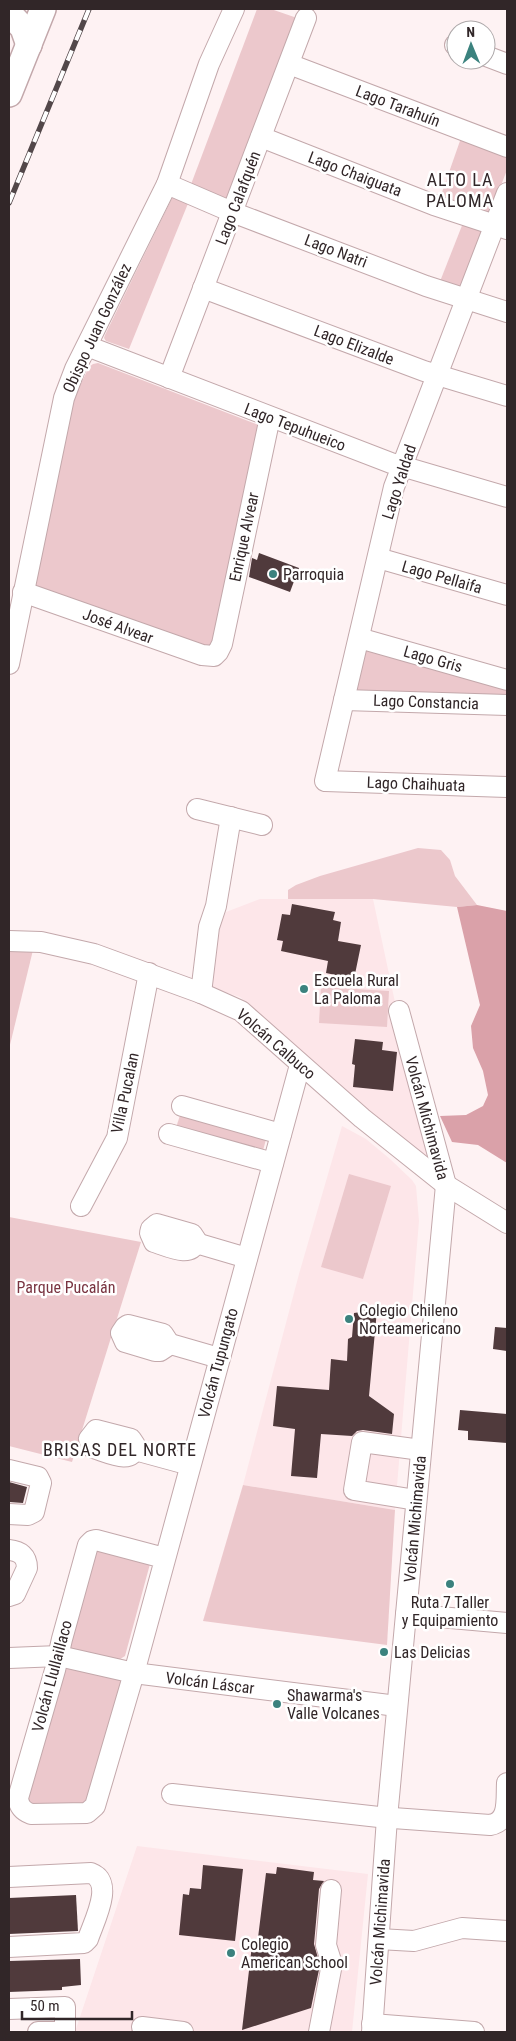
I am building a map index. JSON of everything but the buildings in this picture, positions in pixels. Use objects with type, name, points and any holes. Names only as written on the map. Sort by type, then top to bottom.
[{"type":"main road","points":[[9,94],[16,23],[43,9]]},
{"type":"street","name":"Obispo Juan González","points":[[9,664],[64,398],[87,346],[176,164],[209,64],[234,9]]},
{"type":"street","name":"Lago Calafquén","points":[[169,378],[306,18]]},
{"type":"street","name":"Lago Tarahuín","points":[[289,64],[507,147]]},
{"type":"street","name":"Lago Chaiguata","points":[[261,137],[434,205],[501,228]]},
{"type":"street","name":"Lago Natri","points":[[167,184],[232,212],[466,299],[507,312]]},
{"type":"street","name":"Lago Yaldad","points":[[325,782],[394,488],[466,299],[501,228],[507,193]]},
{"type":"street","name":"Lago Elizalde","points":[[204,288],[438,375],[507,396]]},
{"type":"street","name":"Lago Tepuhueico","points":[[87,346],[402,467],[507,497]]},
{"type":"street","name":"Enrique Alvear","points":[[214,656],[222,644],[270,417]]},
{"type":"street","name":"Lago Pellaifa","points":[[378,558],[507,595]]},
{"type":"street","name":"José Alvear","points":[[23,592],[202,655],[214,656]]},
{"type":"street","name":"Lago Gris","points":[[359,638],[507,680]]},
{"type":"street","name":"Lago Constancia","points":[[344,700],[507,705]]},
{"type":"street","name":"Lago Chaihuata","points":[[325,782],[507,786]]},
{"type":"street","points":[[197,809],[262,825]]},
{"type":"street","points":[[201,993],[209,927],[216,906],[231,817]]},
{"type":"street","name":"Volcán Calbuco","points":[[9,941],[41,942],[73,948],[149,973],[241,1011],[362,1118],[446,1185],[507,1223]]},
{"type":"street","name":"Villa Pucalan","points":[[81,1206],[117,1138],[149,973]]},
{"type":"street","name":"Volcán Michimavida","points":[[372,2028],[387,1818],[446,1185],[399,1011]]},
{"type":"street","name":"Volcán Tupungato","points":[[95,1806],[134,1673],[300,1065]]},
{"type":"street","points":[[182,1106],[281,1134]]},
{"type":"street","points":[[169,1134],[273,1163]]},
{"type":"street","points":[[196,1243],[247,1258]]},
{"type":"street","points":[[167,1343],[219,1358]]},
{"type":"street","points":[[416,1500],[354,1490],[362,1442],[421,1450]]},
{"type":"street","points":[[135,1450],[190,1465]]},
{"type":"street","points":[[9,1470],[38,1477],[41,1483],[34,1512],[28,1515],[9,1514]]},
{"type":"street","name":"Volcán Llullaillaco","points":[[95,1806],[87,1812],[31,1814],[18,1804],[56,1656],[89,1542],[96,1540],[164,1558]]},
{"type":"street","points":[[9,1550],[23,1555],[27,1568],[16,1594],[9,1596]]},
{"type":"street","points":[[406,1614],[507,1624]]},
{"type":"street","name":"Volcán Láscar","points":[[9,1658],[56,1656],[134,1673],[397,1706]]},
{"type":"street","points":[[172,1794],[387,1818],[504,1825],[507,1783]]},
{"type":"street","points":[[9,1877],[91,1873],[98,1876],[102,1882],[103,1892],[88,1939],[84,1943],[9,1947]]},
{"type":"street","points":[[319,2032],[332,1964],[326,1945],[331,1890]]},
{"type":"street","points":[[379,1939],[414,1941],[462,1928],[507,1931]]},
{"type":"street","points":[[9,2008],[64,2007],[65,2032],[38,2032]]},
{"type":"street","points":[[142,2027],[183,2032]]},
{"type":"street","points":[[372,2028],[474,2032]]},
{"type":"shaded area","name":"Escuela Rural La Paloma","points":[[260,899],[373,899],[402,1035],[434,1165],[319,1071],[240,997],[192,982],[226,912]]},
{"type":"shaded area","points":[[477,905],[507,911],[507,1163],[478,1145],[452,1142],[440,1116],[466,1115],[483,1106],[488,1095],[483,1071],[473,1048],[471,1026],[480,1005],[457,907]]},
{"type":"shaded area","name":"Colegio Chileno Norteamericano","points":[[342,1126],[366,1139],[390,1159],[416,1186],[419,1221],[395,1510],[243,1485],[299,1274]]},
{"type":"shaded area","name":"Colegio American School","points":[[137,1846],[368,1874],[352,2032],[75,2032]]},
{"type":"green space","points":[[257,9],[271,9],[297,18],[230,199],[220,200],[190,187]]},
{"type":"green space","points":[[461,138],[507,156],[507,170],[489,216],[440,198]]},
{"type":"green space","points":[[174,194],[189,201],[129,349],[106,341],[105,335]]},
{"type":"green space","points":[[463,223],[483,231],[460,292],[439,284]]},
{"type":"green space","points":[[98,363],[261,426],[211,651],[32,587],[73,400],[89,367]]},
{"type":"green space","points":[[366,643],[507,684],[507,699],[355,694]]},
{"type":"green space","points":[[418,848],[441,850],[450,860],[455,876],[477,905],[457,907],[373,899],[288,899],[288,890],[296,885],[320,876]]},
{"type":"green space","points":[[9,950],[33,950],[9,1049]]},
{"type":"green space","points":[[321,987],[389,991],[387,1027],[319,1023]]},
{"type":"green space","points":[[181,1112],[267,1136],[262,1154],[175,1131]]},
{"type":"green space","points":[[349,1174],[391,1186],[363,1279],[321,1267]]},
{"type":"green space","name":"Parque Pucalán","points":[[9,1217],[141,1242],[72,1462],[9,1446]]},
{"type":"green space","points":[[243,1485],[395,1510],[387,1645],[203,1621]]},
{"type":"green space","points":[[95,1548],[150,1564],[125,1656],[117,1661],[70,1649]]},
{"type":"green space","points":[[62,1669],[120,1679],[124,1682],[90,1806],[26,1808]]},
{"type":"railway","points":[[9,203],[89,9]]},
{"type":"place","name":"Parroquia","points":[[273,574]]},
{"type":"place","name":"Escuela Rural La Paloma","points":[[304,989]]},
{"type":"place","name":"Colegio Chileno Norteamericano","points":[[349,1319]]},
{"type":"place","name":"Ruta 7 Taller y Equipamiento","points":[[450,1584]]},
{"type":"place","name":"Las Delicias","points":[[384,1652]]},
{"type":"place","name":"Shawarma's Valle Volcanes","points":[[277,1704]]},
{"type":"place","name":"Colegio American School","points":[[231,1953]]},
{"type":"district","name":"ALTO LA PALOMA","points":[[460,189]]},
{"type":"district","name":"BRISAS DEL NORTE","points":[[120,1449]]}]
